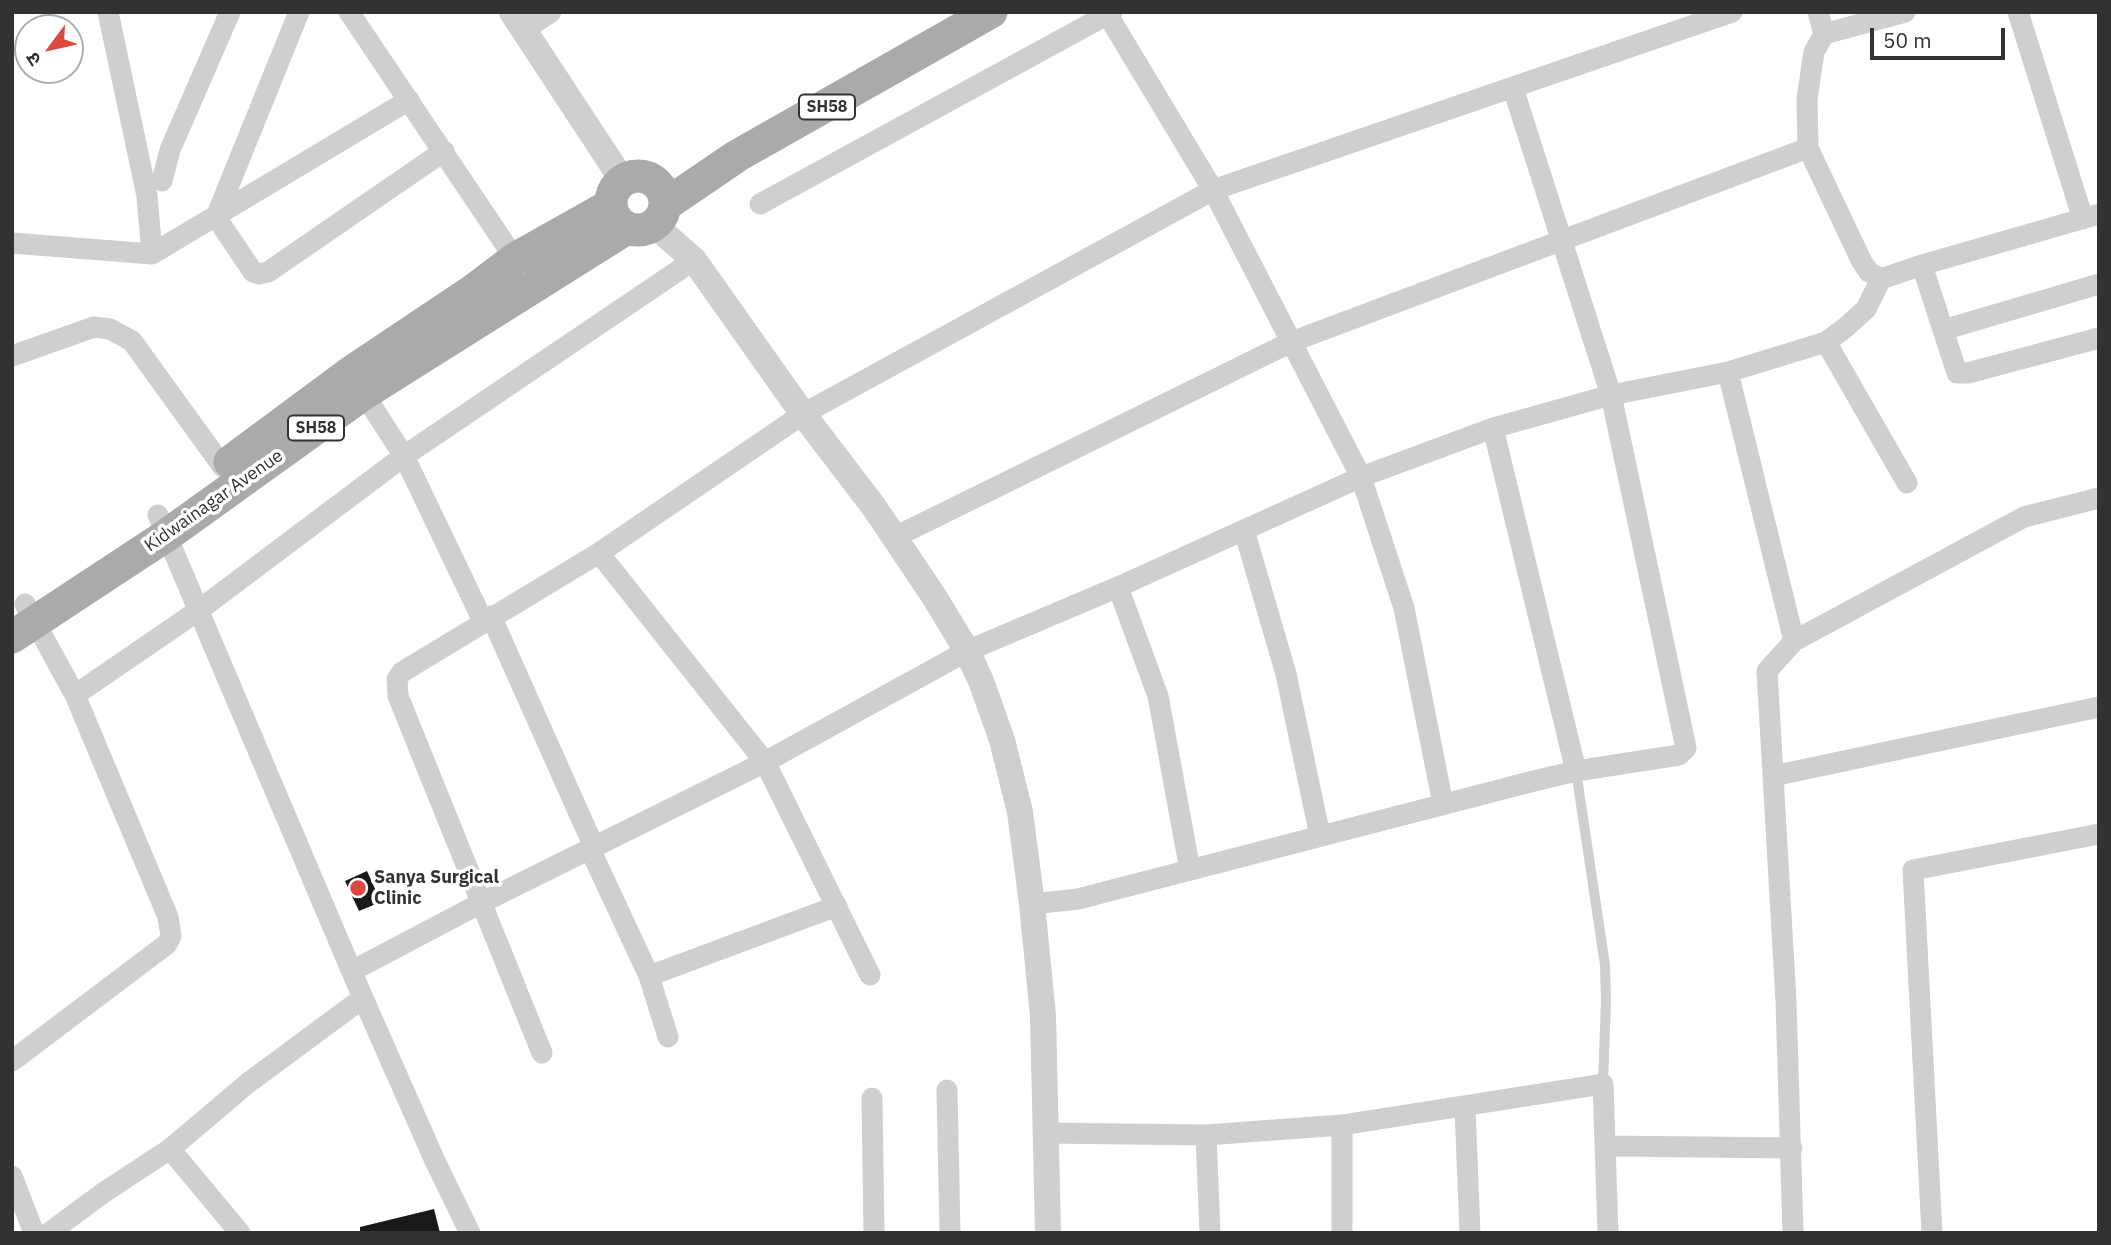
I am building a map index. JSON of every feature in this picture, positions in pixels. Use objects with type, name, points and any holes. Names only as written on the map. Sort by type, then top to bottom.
[{"type":"main road","name":"Kidwainagar Avenue","points":[[163,525],[223,467],[949,12]]},
{"type":"main road","name":"Kidwainagar Avenue","points":[[21,619],[163,525],[357,384],[515,259],[639,204],[737,156],[991,12]]},
{"type":"street","points":[[108,12],[147,195],[152,254]]},
{"type":"street","points":[[162,181],[170,150],[230,12]]},
{"type":"street","points":[[216,216],[299,12]]},
{"type":"street","points":[[349,12],[515,259]]},
{"type":"street","points":[[551,12],[518,21],[639,204],[694,260],[803,414],[895,537],[967,651],[981,681],[1005,752],[1020,812],[1032,904],[1043,1016],[1048,1233]]},
{"type":"street","points":[[542,1053],[398,696],[397,678],[401,672],[599,552],[803,414],[1213,190],[1732,12]]},
{"type":"street","points":[[1818,12],[1824,34],[1814,52],[1807,99],[1808,148],[1862,262],[1869,272],[1881,279]]},
{"type":"street","points":[[1824,34],[1905,12]]},
{"type":"street","points":[[352,971],[481,903],[765,762],[967,651],[1118,587],[1361,477],[1493,428],[1612,395],[1728,372],[1826,342],[1866,309],[1881,279],[2091,217],[2018,12]]},
{"type":"street","points":[[760,204],[1108,13],[1213,190],[1361,477],[1404,608],[1443,804]]},
{"type":"street","points":[[1032,904],[1078,899],[1576,771],[1679,755],[1686,748],[1612,395],[1513,88]]},
{"type":"street","points":[[12,243],[152,254],[409,100]]},
{"type":"street","points":[[895,537],[1291,342],[1808,148]]},
{"type":"street","points":[[216,216],[253,272],[268,272],[444,151]]},
{"type":"street","points":[[75,695],[199,610],[404,456],[694,260]]},
{"type":"street","points":[[1922,265],[1959,374],[2099,338]]},
{"type":"street","points":[[1943,330],[2099,284]]},
{"type":"street","points":[[12,356],[94,327],[110,330],[132,341],[223,467]]},
{"type":"street","points":[[1826,342],[1907,483]]},
{"type":"street","points":[[1728,372],[1794,641]]},
{"type":"street","points":[[357,384],[404,456],[487,618],[649,976],[668,1037]]},
{"type":"street","points":[[1493,428],[1576,771]]},
{"type":"street","points":[[1793,1233],[1792,1148],[1768,671],[1794,641],[2024,517],[2099,498]]},
{"type":"street","points":[[163,525],[363,998],[470,1233]]},
{"type":"street","points":[[1244,530],[1286,674],[1320,836]]},
{"type":"street","points":[[599,552],[765,762],[870,975]]},
{"type":"street","points":[[1118,587],[1158,696],[1191,870]]},
{"type":"street","points":[[12,1061],[167,944],[171,936],[167,917],[75,695],[21,619]]},
{"type":"street","points":[[1773,776],[2099,708]]},
{"type":"street","points":[[1932,1233],[1913,870],[2099,834]]},
{"type":"street","points":[[649,976],[837,906]]},
{"type":"street","points":[[49,1233],[170,1149],[247,1083],[363,998]]},
{"type":"street","points":[[1045,1133],[1206,1135],[1342,1125],[1603,1084],[1608,1233]]},
{"type":"street","points":[[947,1090],[950,1233]]},
{"type":"street","points":[[872,1098],[874,1233]]},
{"type":"street","points":[[1465,1107],[1470,1233]]},
{"type":"street","points":[[1342,1125],[1342,1233]]},
{"type":"street","points":[[1206,1135],[1210,1233]]},
{"type":"street","points":[[1606,1146],[1792,1148]]},
{"type":"street","points":[[170,1149],[240,1233]]},
{"type":"street","points":[[12,1176],[34,1233]]},
{"type":"lane","points":[[1576,771],[1605,965],[1603,1084]]},
{"type":"building","points":[[367,871],[381,902],[359,911],[345,881]]},
{"type":"building","points":[[434,1209],[440,1233],[360,1233],[360,1227]]},
{"type":"place","name":"Sanya Surgical Clinic","points":[[358,888]]}]
